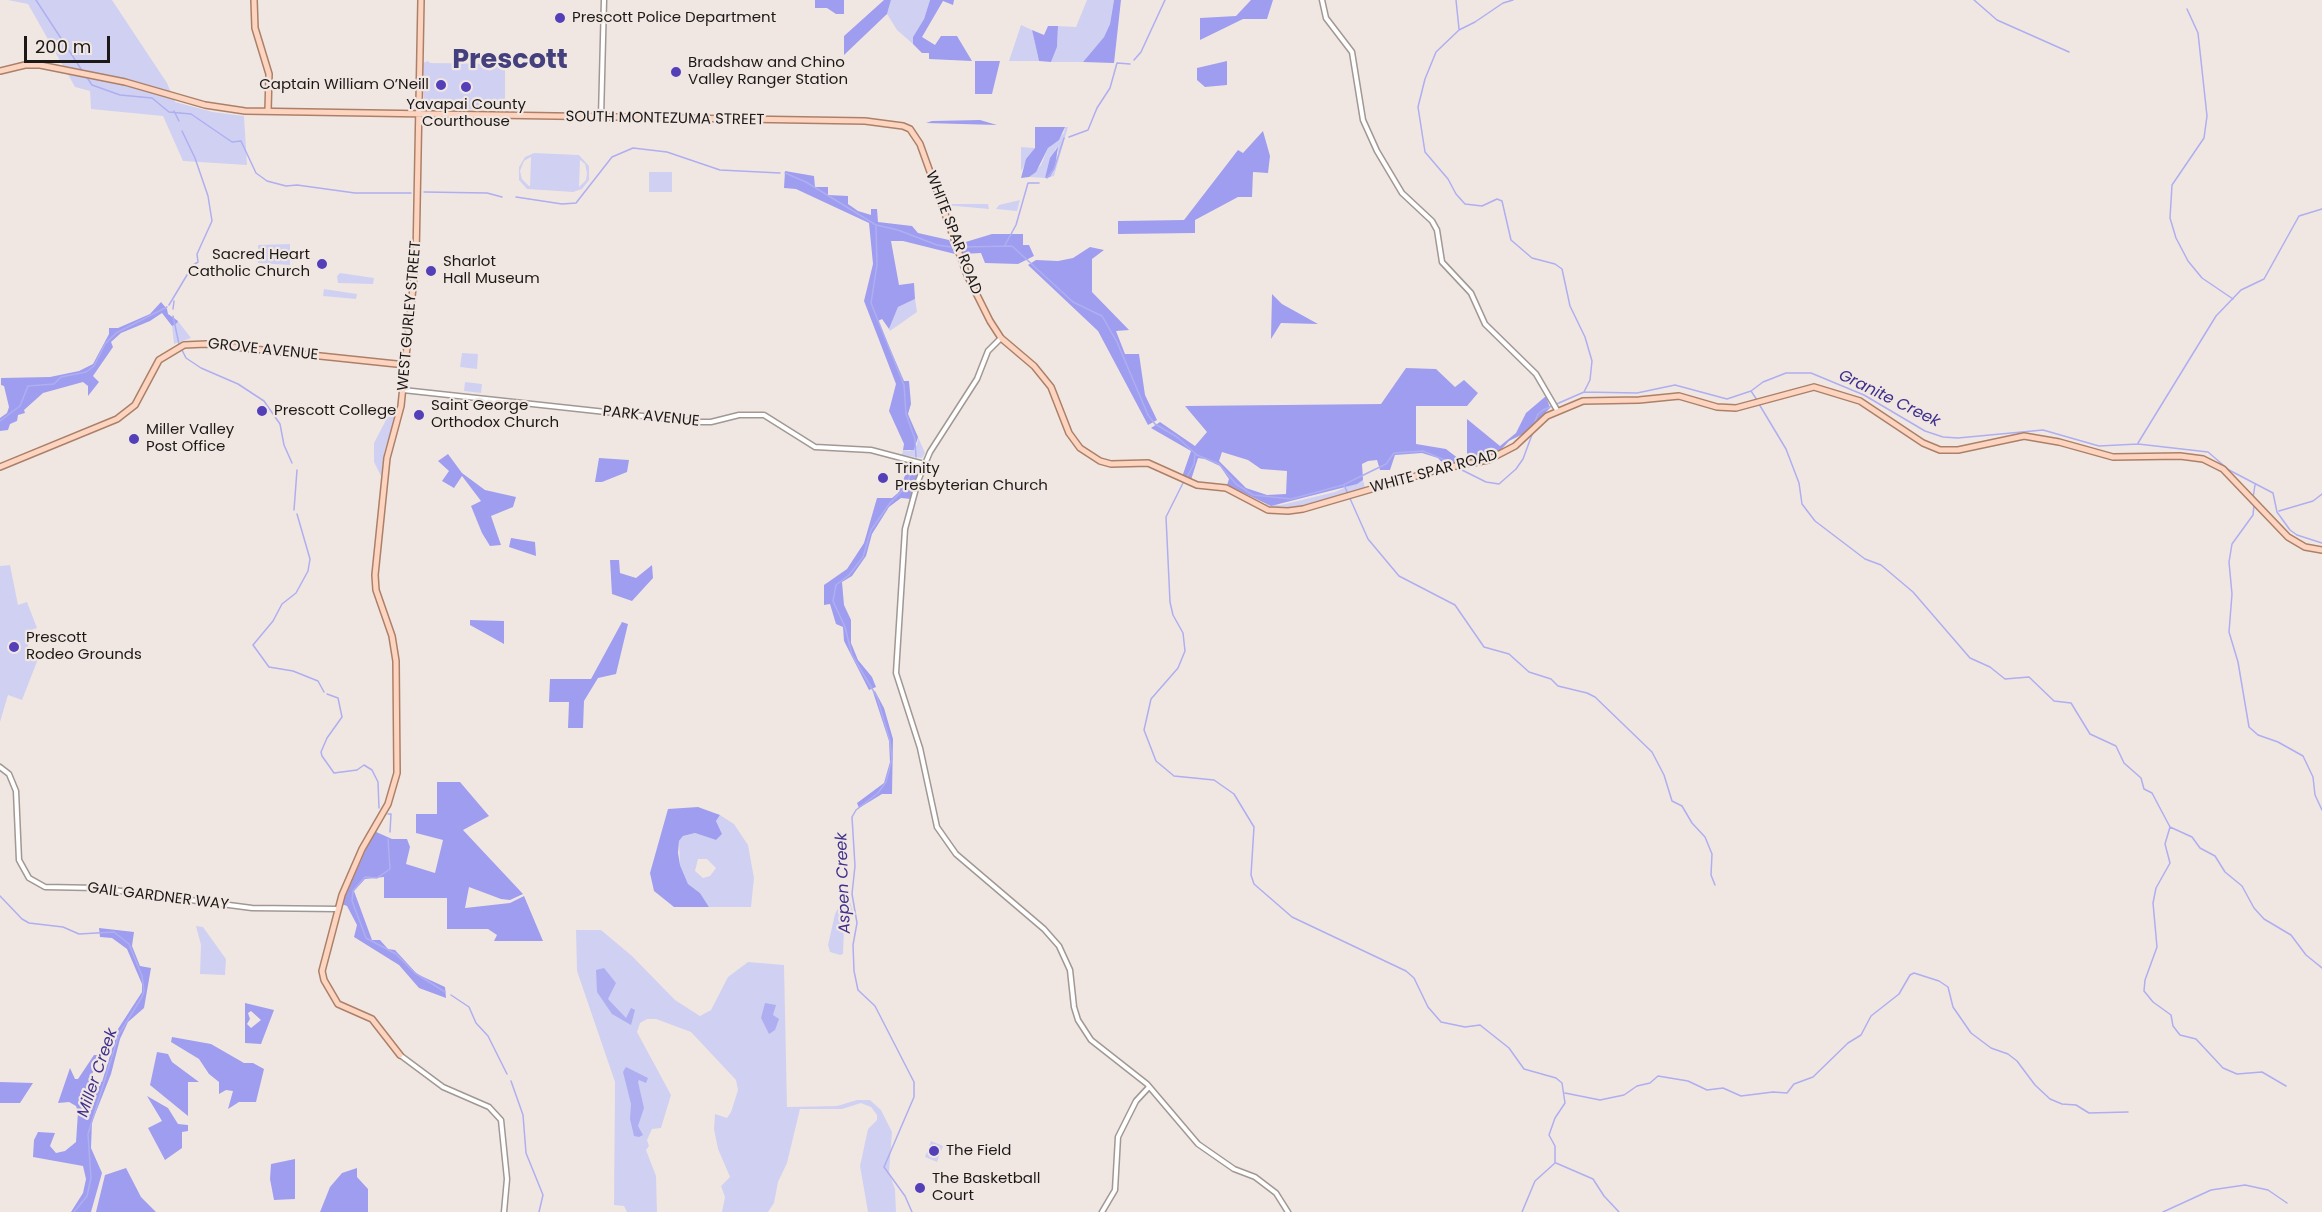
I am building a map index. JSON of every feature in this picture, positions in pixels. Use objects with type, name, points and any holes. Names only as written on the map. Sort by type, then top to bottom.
[{"type":"main road","points":[[254,0],[255,28],[268,65],[268,111]]},
{"type":"main road","name":"WEST GURLEY STREET","points":[[400,1055],[372,1019],[338,1004],[324,980],[322,964],[351,873],[388,804],[396,783],[396,661],[392,636],[376,590],[375,575],[387,458],[403,390],[418,222],[422,0]]},
{"type":"main road","name":"SOUTH MONTEZUMA STREET","points":[[0,71],[25,65],[59,68],[230,109],[601,118],[865,121],[896,124],[910,129]]},
{"type":"main road","name":"WHITE SPAR ROAD","points":[[910,129],[920,144],[967,275],[1001,338],[1042,375],[1051,387],[1069,433],[1087,454],[1111,464],[1148,463],[1160,466],[1189,482],[1226,488],[1262,508],[1275,511],[1303,509],[1440,469],[1488,460],[1515,446],[1535,426],[1557,410],[1594,399],[1627,401],[1679,396],[1726,409],[1814,387],[1860,401],[1923,443],[1940,450],[1958,450],[2024,436],[2059,442],[2106,456],[2195,457],[2214,463],[2288,537],[2306,547],[2322,550]]},
{"type":"main road","name":"GROVE AVENUE","points":[[0,467],[117,419],[135,405],[159,360],[184,345],[208,344],[406,365]]},
{"type":"street","points":[[601,118],[604,0]]},
{"type":"street","points":[[1322,0],[1326,18],[1352,52],[1364,120],[1377,151],[1402,193],[1432,221],[1437,230],[1442,262],[1471,293],[1485,324],[1536,374],[1557,410]]},
{"type":"street","points":[[1001,338],[988,351],[978,379],[924,464],[905,529],[896,667],[924,764],[937,827],[956,854],[1052,938],[1068,965],[1074,1007],[1084,1032],[1094,1043],[1149,1087],[1198,1144],[1234,1169],[1255,1177],[1276,1193],[1288,1212]]},
{"type":"street","name":"PARK AVENUE","points":[[403,390],[698,422],[711,422],[739,415],[764,415],[815,447],[871,450],[924,464]]},
{"type":"street","name":"GAIL GARDNER WAY","points":[[0,767],[9,774],[16,791],[19,860],[29,878],[45,887],[98,888],[252,908],[338,909]]},
{"type":"street","points":[[400,1055],[445,1088],[489,1107],[501,1120],[507,1179],[504,1212]]},
{"type":"street","points":[[1102,1212],[1115,1190],[1118,1137],[1136,1101],[1149,1087]]},
{"type":"shaded area","points":[[8,0],[112,0],[167,83],[175,102],[213,112],[244,116],[247,165],[183,161],[163,116],[91,109],[90,91],[75,87],[28,4]]},
{"type":"shaded area","points":[[815,0],[844,0],[844,14],[836,14],[827,8],[815,8]]},
{"type":"shaded area","points":[[884,0],[891,0],[887,14],[844,55],[844,36]]},
{"type":"shaded area","points":[[891,0],[930,0],[924,19],[913,37],[913,44],[897,30],[887,14]]},
{"type":"shaded area","points":[[930,0],[954,0],[953,5],[943,1],[922,37],[935,45],[941,36],[957,36],[972,61],[929,59],[929,53],[922,53],[913,44],[913,37],[924,19]]},
{"type":"shaded area","points":[[1087,0],[1114,0],[1110,24],[1104,37],[1083,62],[1051,62],[1057,47],[1058,26],[1076,27]]},
{"type":"shaded area","points":[[1114,0],[1121,0],[1114,63],[1083,62],[1104,37],[1110,24]]},
{"type":"shaded area","points":[[1251,0],[1273,0],[1267,19],[1243,19],[1200,40],[1200,18],[1236,16]]},
{"type":"shaded area","points":[[1021,25],[1032,30],[1039,61],[1009,61]]},
{"type":"shaded area","points":[[1048,26],[1058,26],[1057,47],[1051,62],[1039,61],[1032,30],[1044,35]]},
{"type":"shaded area","points":[[428,61],[430,63],[505,64],[505,109],[424,109],[423,63]]},
{"type":"shaded area","points":[[975,61],[1000,61],[992,94],[975,94]]},
{"type":"shaded area","points":[[1227,61],[1227,85],[1205,87],[1197,80],[1197,68]]},
{"type":"shaded area","points":[[980,120],[997,125],[926,123],[932,121]]},
{"type":"shaded area","points":[[1035,127],[1065,127],[1059,140],[1048,148],[1036,172],[1029,177],[1021,178],[1026,159],[1035,148]]},
{"type":"shaded area","points":[[1065,127],[1068,127],[1054,176],[1050,177],[1059,153],[1056,148],[1045,178],[1029,177],[1041,165],[1048,148],[1064,133]]},
{"type":"shaded area","points":[[1263,131],[1270,156],[1268,173],[1253,172],[1252,197],[1238,197],[1195,220],[1195,233],[1118,234],[1118,221],[1184,220],[1238,150],[1243,153]]},
{"type":"shaded area","points":[[1021,147],[1035,148],[1021,171]]},
{"type":"shaded area","points":[[1058,147],[1055,167],[1050,177],[1045,178],[1050,158]]},
{"type":"shaded area","points":[[534,153],[579,155],[589,166],[589,180],[582,189],[573,192],[527,189],[519,180],[519,167],[525,157]],"holes":[[[531,157],[530,186],[529,186],[522,179],[520,171],[524,161]],[[580,160],[585,164],[587,173],[586,180],[579,187]]]},
{"type":"shaded area","points":[[785,171],[814,176],[815,187],[828,187],[828,195],[848,196],[848,204],[858,211],[871,215],[871,209],[877,209],[878,222],[912,226],[918,233],[949,240],[955,254],[903,241],[891,241],[899,285],[914,283],[915,299],[898,307],[889,329],[882,319],[878,321],[904,381],[909,381],[911,404],[908,414],[918,437],[914,450],[903,450],[904,444],[889,411],[896,384],[864,301],[873,264],[869,223],[796,189],[784,188]]},
{"type":"shaded area","points":[[649,172],[672,172],[672,192],[649,192]]},
{"type":"shaded area","points":[[1020,200],[1017,211],[996,209],[999,205]]},
{"type":"shaded area","points":[[988,204],[989,209],[944,205]]},
{"type":"shaded area","points":[[992,234],[1023,234],[1023,245],[1029,245],[1034,256],[1018,264],[985,263],[981,253],[963,254],[959,244]]},
{"type":"shaded area","points":[[290,244],[290,265],[258,263],[258,245]]},
{"type":"shaded area","points":[[1090,247],[1104,250],[1092,259],[1092,292],[1129,330],[1116,331],[1125,354],[1139,354],[1145,395],[1157,420],[1148,425],[1098,331],[1028,265],[1036,260],[1058,261],[1073,258]]},
{"type":"shaded area","points":[[340,273],[374,278],[373,284],[338,283],[337,276]]},
{"type":"shaded area","points":[[324,289],[357,294],[356,299],[323,296]]},
{"type":"shaded area","points":[[1272,294],[1282,304],[1318,324],[1281,323],[1271,339]]},
{"type":"shaded area","points":[[915,299],[917,312],[890,331],[898,307]]},
{"type":"shaded area","points":[[161,302],[168,314],[178,321],[177,323],[172,326],[162,313],[150,321],[121,333],[111,342],[113,347],[93,376],[99,382],[88,396],[88,386],[83,382],[43,393],[24,410],[25,413],[18,415],[17,421],[10,424],[8,430],[0,431],[0,418],[7,413],[9,407],[4,386],[1,385],[1,378],[50,377],[79,371],[93,364],[109,334],[109,328],[118,328],[150,314]]},
{"type":"shaded area","points":[[178,321],[191,338],[174,344],[172,326]]},
{"type":"shaded area","points":[[462,353],[478,354],[477,369],[460,367]]},
{"type":"shaded area","points":[[1406,368],[1436,369],[1455,387],[1464,380],[1478,393],[1467,406],[1416,406],[1416,444],[1446,449],[1459,459],[1459,464],[1445,466],[1438,458],[1422,453],[1395,455],[1390,470],[1380,470],[1377,460],[1368,461],[1362,464],[1363,480],[1357,484],[1271,506],[1227,485],[1229,479],[1220,466],[1205,459],[1198,458],[1191,480],[1182,477],[1191,451],[1151,428],[1160,422],[1195,446],[1207,432],[1185,406],[1381,404]],"holes":[[[1222,452],[1248,460],[1261,469],[1287,471],[1286,494],[1267,495],[1246,488],[1219,461]]]},
{"type":"shaded area","points":[[465,382],[482,384],[481,393],[464,391]]},
{"type":"shaded area","points":[[1546,396],[1550,408],[1525,433],[1509,441],[1497,454],[1467,463],[1467,419],[1500,446],[1516,433],[1526,413]]},
{"type":"shaded area","points":[[388,416],[394,417],[394,422],[385,449],[381,476],[374,462],[374,443]]},
{"type":"shaded area","points":[[918,437],[925,453],[922,458],[902,455],[903,450],[910,451],[917,445]]},
{"type":"shaded area","points":[[448,454],[462,473],[485,490],[516,497],[513,507],[491,516],[501,545],[490,546],[482,533],[471,506],[481,501],[462,476],[454,488],[442,481],[449,471],[438,461]]},
{"type":"shaded area","points":[[599,458],[629,460],[627,472],[602,482],[595,482]]},
{"type":"shaded area","points":[[910,463],[919,468],[911,499],[901,498],[889,507],[872,534],[866,556],[852,576],[842,582],[844,605],[851,620],[851,643],[858,660],[872,677],[876,687],[869,690],[844,641],[843,627],[836,624],[830,604],[824,605],[824,585],[847,569],[864,543],[877,498],[892,498],[898,493]]},
{"type":"shaded area","points":[[1363,480],[1365,488],[1300,506],[1278,508],[1263,504],[1281,505],[1335,492]]},
{"type":"shaded area","points":[[511,538],[535,542],[536,556],[509,547]]},
{"type":"shaded area","points":[[610,560],[619,560],[620,573],[636,578],[652,565],[653,578],[632,601],[612,594]]},
{"type":"shaded area","name":"Prescott Rodeo Grounds","points":[[10,565],[18,605],[27,602],[37,628],[31,630],[26,656],[38,659],[22,700],[8,695],[0,722],[0,566]]},
{"type":"shaded area","points":[[470,620],[504,621],[504,644],[470,625]]},
{"type":"shaded area","points":[[622,622],[628,624],[616,674],[598,678],[584,701],[583,728],[568,728],[569,702],[549,702],[550,679],[591,679]]},
{"type":"shaded area","points":[[875,691],[884,708],[893,739],[892,794],[882,794],[859,808],[857,803],[884,783],[890,762],[889,741],[873,692]]},
{"type":"shaded area","points":[[437,782],[460,782],[489,816],[463,830],[523,894],[510,900],[501,899],[469,887],[465,908],[510,903],[524,896],[543,941],[494,941],[497,935],[488,929],[447,929],[447,898],[384,898],[384,877],[365,879],[354,891],[372,940],[380,940],[388,949],[395,950],[417,974],[445,987],[446,998],[419,988],[399,965],[354,937],[357,925],[347,906],[342,904],[374,831],[392,839],[407,839],[410,847],[406,864],[435,873],[443,840],[416,833],[416,814],[437,814]]},
{"type":"shaded area","points":[[698,807],[720,815],[716,821],[722,834],[716,840],[695,833],[683,836],[679,841],[678,853],[688,884],[700,893],[709,907],[674,907],[654,891],[650,873],[668,809]]},
{"type":"shaded area","points":[[720,815],[734,824],[748,845],[754,878],[751,907],[709,907],[700,893],[688,884],[680,865],[679,841],[683,836],[695,833],[716,840],[722,834],[716,821]],"holes":[[[698,859],[707,859],[716,868],[710,876],[703,878],[695,871]]]},
{"type":"shaded area","points":[[842,900],[850,902],[853,912],[844,929],[843,954],[840,955],[830,952],[828,945],[835,914]]},
{"type":"shaded area","points":[[196,926],[203,927],[226,959],[225,975],[200,974],[201,945]]},
{"type":"shaded area","points":[[99,928],[134,932],[132,946],[140,966],[151,968],[144,1008],[128,1022],[120,1039],[111,1074],[92,1122],[91,1148],[102,1173],[91,1212],[71,1212],[83,1193],[86,1179],[83,1166],[33,1157],[34,1140],[38,1132],[55,1133],[50,1146],[56,1153],[65,1151],[76,1142],[78,1112],[76,1106],[69,1102],[58,1103],[70,1068],[75,1079],[78,1079],[94,1055],[99,1055],[90,1080],[102,1082],[118,1029],[142,992],[142,984],[127,949],[112,938],[100,937]]},
{"type":"shaded area","points":[[576,930],[601,930],[632,956],[675,1000],[700,1016],[711,1010],[728,977],[748,962],[784,965],[787,1107],[837,1106],[857,1100],[870,1100],[881,1110],[892,1132],[889,1172],[895,1189],[896,1212],[868,1212],[860,1166],[868,1129],[877,1120],[877,1115],[871,1107],[861,1103],[842,1109],[800,1109],[787,1163],[778,1182],[774,1203],[768,1212],[722,1212],[725,1197],[721,1186],[730,1177],[718,1149],[714,1129],[715,1114],[727,1118],[731,1112],[738,1090],[736,1080],[691,1032],[656,1019],[647,1019],[640,1023],[637,1032],[671,1095],[661,1128],[652,1129],[647,1140],[649,1146],[646,1150],[656,1176],[657,1212],[627,1212],[624,1206],[614,1205],[615,1082],[577,971]]},
{"type":"shaded area","points":[[245,1003],[274,1010],[261,1044],[245,1043]],"holes":[[[251,1011],[261,1020],[251,1028],[247,1024],[250,1019],[248,1013]]]},
{"type":"shaded area","points":[[172,1037],[211,1044],[244,1063],[253,1063],[264,1069],[256,1102],[239,1102],[228,1109],[233,1091],[226,1090],[219,1094],[219,1082],[209,1074],[199,1059],[171,1042]]},
{"type":"shaded area","points":[[157,1052],[168,1054],[172,1062],[199,1082],[188,1082],[188,1116],[150,1085]]},
{"type":"shaded area","points":[[0,1082],[33,1083],[20,1103],[0,1103]]},
{"type":"shaded area","points":[[147,1096],[168,1108],[178,1124],[188,1125],[188,1131],[182,1132],[182,1148],[165,1160],[148,1128],[162,1121]]},
{"type":"shaded area","name":"The Field","points":[[931,1141],[943,1146],[937,1162],[925,1157]]},
{"type":"shaded area","points":[[295,1159],[295,1199],[274,1200],[270,1179],[271,1164]]},
{"type":"shaded area","points":[[126,1168],[141,1197],[156,1212],[96,1212],[105,1175]]},
{"type":"shaded area","points":[[357,1168],[357,1177],[368,1189],[368,1212],[320,1212],[330,1187],[342,1173]]},
{"type":"water","points":[[604,968],[616,983],[608,999],[626,1018],[631,1008],[635,1010],[631,1025],[612,1014],[597,992],[596,970]]},
{"type":"water","points":[[765,1003],[776,1005],[773,1015],[779,1019],[775,1030],[769,1034],[761,1018]]},
{"type":"water","points":[[626,1067],[648,1078],[646,1083],[639,1080],[638,1082],[644,1108],[638,1126],[643,1135],[639,1137],[634,1136],[630,1119],[631,1104],[623,1072]]},
{"type":"waterway","name":"Granite Creek","points":[[36,0],[83,72]]},
{"type":"waterway","points":[[1134,60],[1141,52],[1165,0]]},
{"type":"waterway","points":[[1456,0],[1459,29]]},
{"type":"waterway","points":[[1513,0],[1503,3],[1459,30],[1436,52],[1425,79],[1418,107],[1425,152],[1465,204],[1482,206],[1497,199],[1502,201],[1511,240],[1532,258],[1555,264],[1562,269],[1570,306],[1585,337],[1592,361],[1590,380],[1584,392]]},
{"type":"waterway","points":[[1974,0],[1997,20],[2069,52]]},
{"type":"waterway","points":[[2187,9],[2198,33],[2207,116],[2204,138],[2172,185],[2170,218],[2176,238],[2188,261],[2202,278],[2233,299]]},
{"type":"waterway","points":[[1069,137],[1088,130],[1097,108],[1110,88],[1117,63],[1130,64]]},
{"type":"waterway","name":"Granite Creek","points":[[86,76],[92,85],[120,95],[152,98],[169,112],[191,114],[232,142],[241,141],[256,173],[267,181],[286,186],[297,185],[355,193],[411,193]]},
{"type":"waterway","name":"Granite Creek","points":[[174,111],[179,121]]},
{"type":"waterway","name":"Miller Creek","points":[[169,305],[193,265],[198,262],[197,254],[212,221],[208,196],[195,158],[182,131]]},
{"type":"waterway","points":[[1047,178],[1054,169],[1064,138]]},
{"type":"waterway","name":"Granite Creek","points":[[516,197],[562,204],[576,203],[612,157],[633,148],[667,152],[720,170],[780,173]]},
{"type":"waterway","name":"Granite Creek","points":[[785,173],[806,182],[876,225],[898,230],[937,245],[951,247]]},
{"type":"waterway","points":[[1005,245],[1016,225],[1028,183],[1039,183]]},
{"type":"waterway","name":"Granite Creek","points":[[424,192],[487,193],[502,197]]},
{"type":"waterway","points":[[2138,443],[2216,316],[2241,290],[2264,279],[2299,216],[2322,209]]},
{"type":"waterway","name":"Aspen Creek","points":[[876,225],[877,265],[871,303],[904,385],[906,414],[915,439],[916,457]]},
{"type":"waterway","name":"Granite Creek","points":[[960,247],[1012,246],[1073,302],[1102,316],[1117,342],[1148,415],[1155,424],[1177,437],[1197,455],[1219,464],[1236,484],[1253,495],[1291,499],[1343,485],[1386,464],[1394,453],[1423,451],[1452,463]]},
{"type":"waterway","name":"Miller Creek","points":[[173,309],[174,301]]},
{"type":"waterway","points":[[0,421],[20,406],[28,386],[54,384],[61,377],[86,372],[94,366],[105,344],[116,333],[167,307]]},
{"type":"waterway","points":[[173,316],[179,344]]},
{"type":"waterway","points":[[181,348],[186,358],[201,368],[238,384],[264,401],[280,424],[284,445],[292,463]]},
{"type":"waterway","name":"Granite Creek","points":[[1534,424],[1538,414],[1543,410],[1584,392],[1637,393],[1675,385],[1727,399],[1751,391],[1763,382],[1786,373],[1811,373],[1864,395],[1925,431],[1943,437],[1958,438],[2043,430],[2099,446],[2138,444],[2208,452],[2229,470],[2273,493],[2277,512],[2290,530],[2297,535],[2322,543]]},
{"type":"waterway","points":[[1751,391],[1757,400]]},
{"type":"waterway","points":[[1759,404],[1786,449],[1799,483],[1802,504],[1815,521],[1865,559],[1881,565],[1913,592],[1970,658],[1990,667],[2005,679],[2029,677],[2054,701],[2071,703],[2090,734],[2116,746],[2124,763],[2141,778],[2144,789],[2152,793],[2170,827],[2192,837],[2200,848],[2215,856],[2225,872],[2242,886],[2254,908],[2264,919],[2291,935],[2306,955],[2322,968]]},
{"type":"waterway","name":"Granite Creek","points":[[1462,470],[1486,482],[1499,484],[1516,469],[1523,459],[1533,432]]},
{"type":"waterway","points":[[1187,477],[1194,464],[1195,454]]},
{"type":"waterway","name":"Aspen Creek","points":[[912,1212],[905,1196],[884,1167],[914,1097],[914,1082],[875,1006],[858,990],[854,971],[853,945],[857,923],[852,894],[855,866],[852,817],[856,810],[878,793],[886,782],[892,759],[890,741],[877,697],[852,655],[845,627],[833,601],[836,585],[849,575],[863,557],[871,530],[890,503],[905,488],[914,465]]},
{"type":"waterway","points":[[294,510],[297,470]]},
{"type":"waterway","points":[[1183,483],[1166,517],[1170,602],[1173,615],[1183,633],[1185,651],[1178,668],[1151,699],[1144,730],[1156,761],[1174,776],[1214,780],[1234,794],[1254,827],[1251,875],[1254,884],[1292,917],[1406,971],[1414,978],[1428,1007],[1441,1022],[1465,1027],[1480,1025],[1509,1048],[1524,1069],[1556,1078],[1562,1083],[1565,1103],[1555,1118],[1549,1135],[1555,1146],[1555,1163],[1535,1181],[1522,1212]]},
{"type":"waterway","points":[[1344,485],[1368,539],[1399,576],[1455,605],[1484,647],[1509,654],[1529,672],[1551,679],[1558,686],[1595,697],[1652,752],[1664,775],[1672,801],[1682,806],[1692,823],[1705,837],[1712,854],[1711,875],[1715,885]]},
{"type":"waterway","points":[[2253,498],[2255,485]]},
{"type":"waterway","points":[[2279,511],[2313,501],[2322,494]]},
{"type":"waterway","points":[[2254,505],[2253,515],[2232,544],[2229,562],[2232,594],[2229,632],[2238,662],[2249,727],[2258,735],[2278,742],[2303,756],[2313,777],[2315,795],[2322,810]]},
{"type":"waterway","points":[[297,514],[310,559],[308,571],[296,593],[282,604],[273,621],[253,645],[269,667],[293,671],[318,681],[324,692]]},
{"type":"waterway","points":[[327,694],[338,698],[342,717],[327,738],[321,752],[322,756],[334,773],[357,770],[364,765],[372,770],[378,782],[379,808]]},
{"type":"waterway","points":[[388,814],[391,814],[390,832]]},
{"type":"waterway","points":[[2170,827],[2165,844],[2170,863],[2156,888],[2153,903],[2157,947],[2145,980],[2144,991],[2153,1002],[2171,1015],[2173,1026],[2180,1035],[2196,1039],[2223,1068],[2237,1074],[2262,1072],[2286,1086]]},
{"type":"waterway","points":[[388,839],[390,869],[377,878],[365,877],[353,891],[352,901],[366,938],[396,954],[415,973],[445,992]]},
{"type":"waterway","name":"Miller Creek","points":[[0,896],[22,919],[29,923],[63,927],[79,934],[114,932],[129,944],[142,976],[144,991],[142,997],[119,1034],[88,1134],[91,1178],[87,1196],[74,1212]]},
{"type":"waterway","points":[[1565,1093],[1600,1100],[1624,1095],[1637,1086],[1650,1083],[1658,1076],[1688,1081],[1707,1090],[1723,1088],[1741,1096],[1773,1092],[1787,1093],[1794,1084],[1813,1077],[1848,1043],[1861,1035],[1871,1016],[1899,994],[1910,975],[1914,973],[1939,981],[1948,987],[1953,1007],[1971,1033],[1991,1048],[2008,1054],[2017,1061],[2035,1085],[2050,1099],[2062,1104],[2076,1105],[2089,1113],[2128,1112]]},
{"type":"waterway","points":[[451,995],[469,1007],[476,1023],[488,1036],[507,1074]]},
{"type":"waterway","points":[[511,1081],[523,1115],[526,1153],[543,1195],[539,1212]]},
{"type":"waterway","points":[[1556,1163],[1593,1179],[1604,1196],[1619,1212]]},
{"type":"waterway","points":[[2163,1212],[2211,1190],[2245,1185],[2268,1190],[2287,1203]]},
{"type":"place","name":"Prescott Police Department","points":[[560,18]]},
{"type":"place","name":"Bradshaw and Chino Valley Ranger Station","points":[[676,72]]},
{"type":"place","name":"Captain William O’Neill","points":[[441,85]]},
{"type":"place","name":"Yavapai County Courthouse","points":[[466,87]]},
{"type":"place","name":"Sacred Heart Catholic Church","points":[[322,264]]},
{"type":"place","name":"Sharlot Hall Museum","points":[[431,271]]},
{"type":"place","name":"Prescott College","points":[[262,411]]},
{"type":"place","name":"Saint George Orthodox Church","points":[[419,415]]},
{"type":"place","name":"Miller Valley Post Office","points":[[134,439]]},
{"type":"place","name":"Trinity Presbyterian Church","points":[[883,478]]},
{"type":"place","name":"Prescott Rodeo Grounds","points":[[14,647]]},
{"type":"place","name":"The Field","points":[[934,1151]]},
{"type":"place","name":"The Basketball Court","points":[[920,1188]]},
{"type":"district","name":"Prescott","points":[[510,61]]}]
